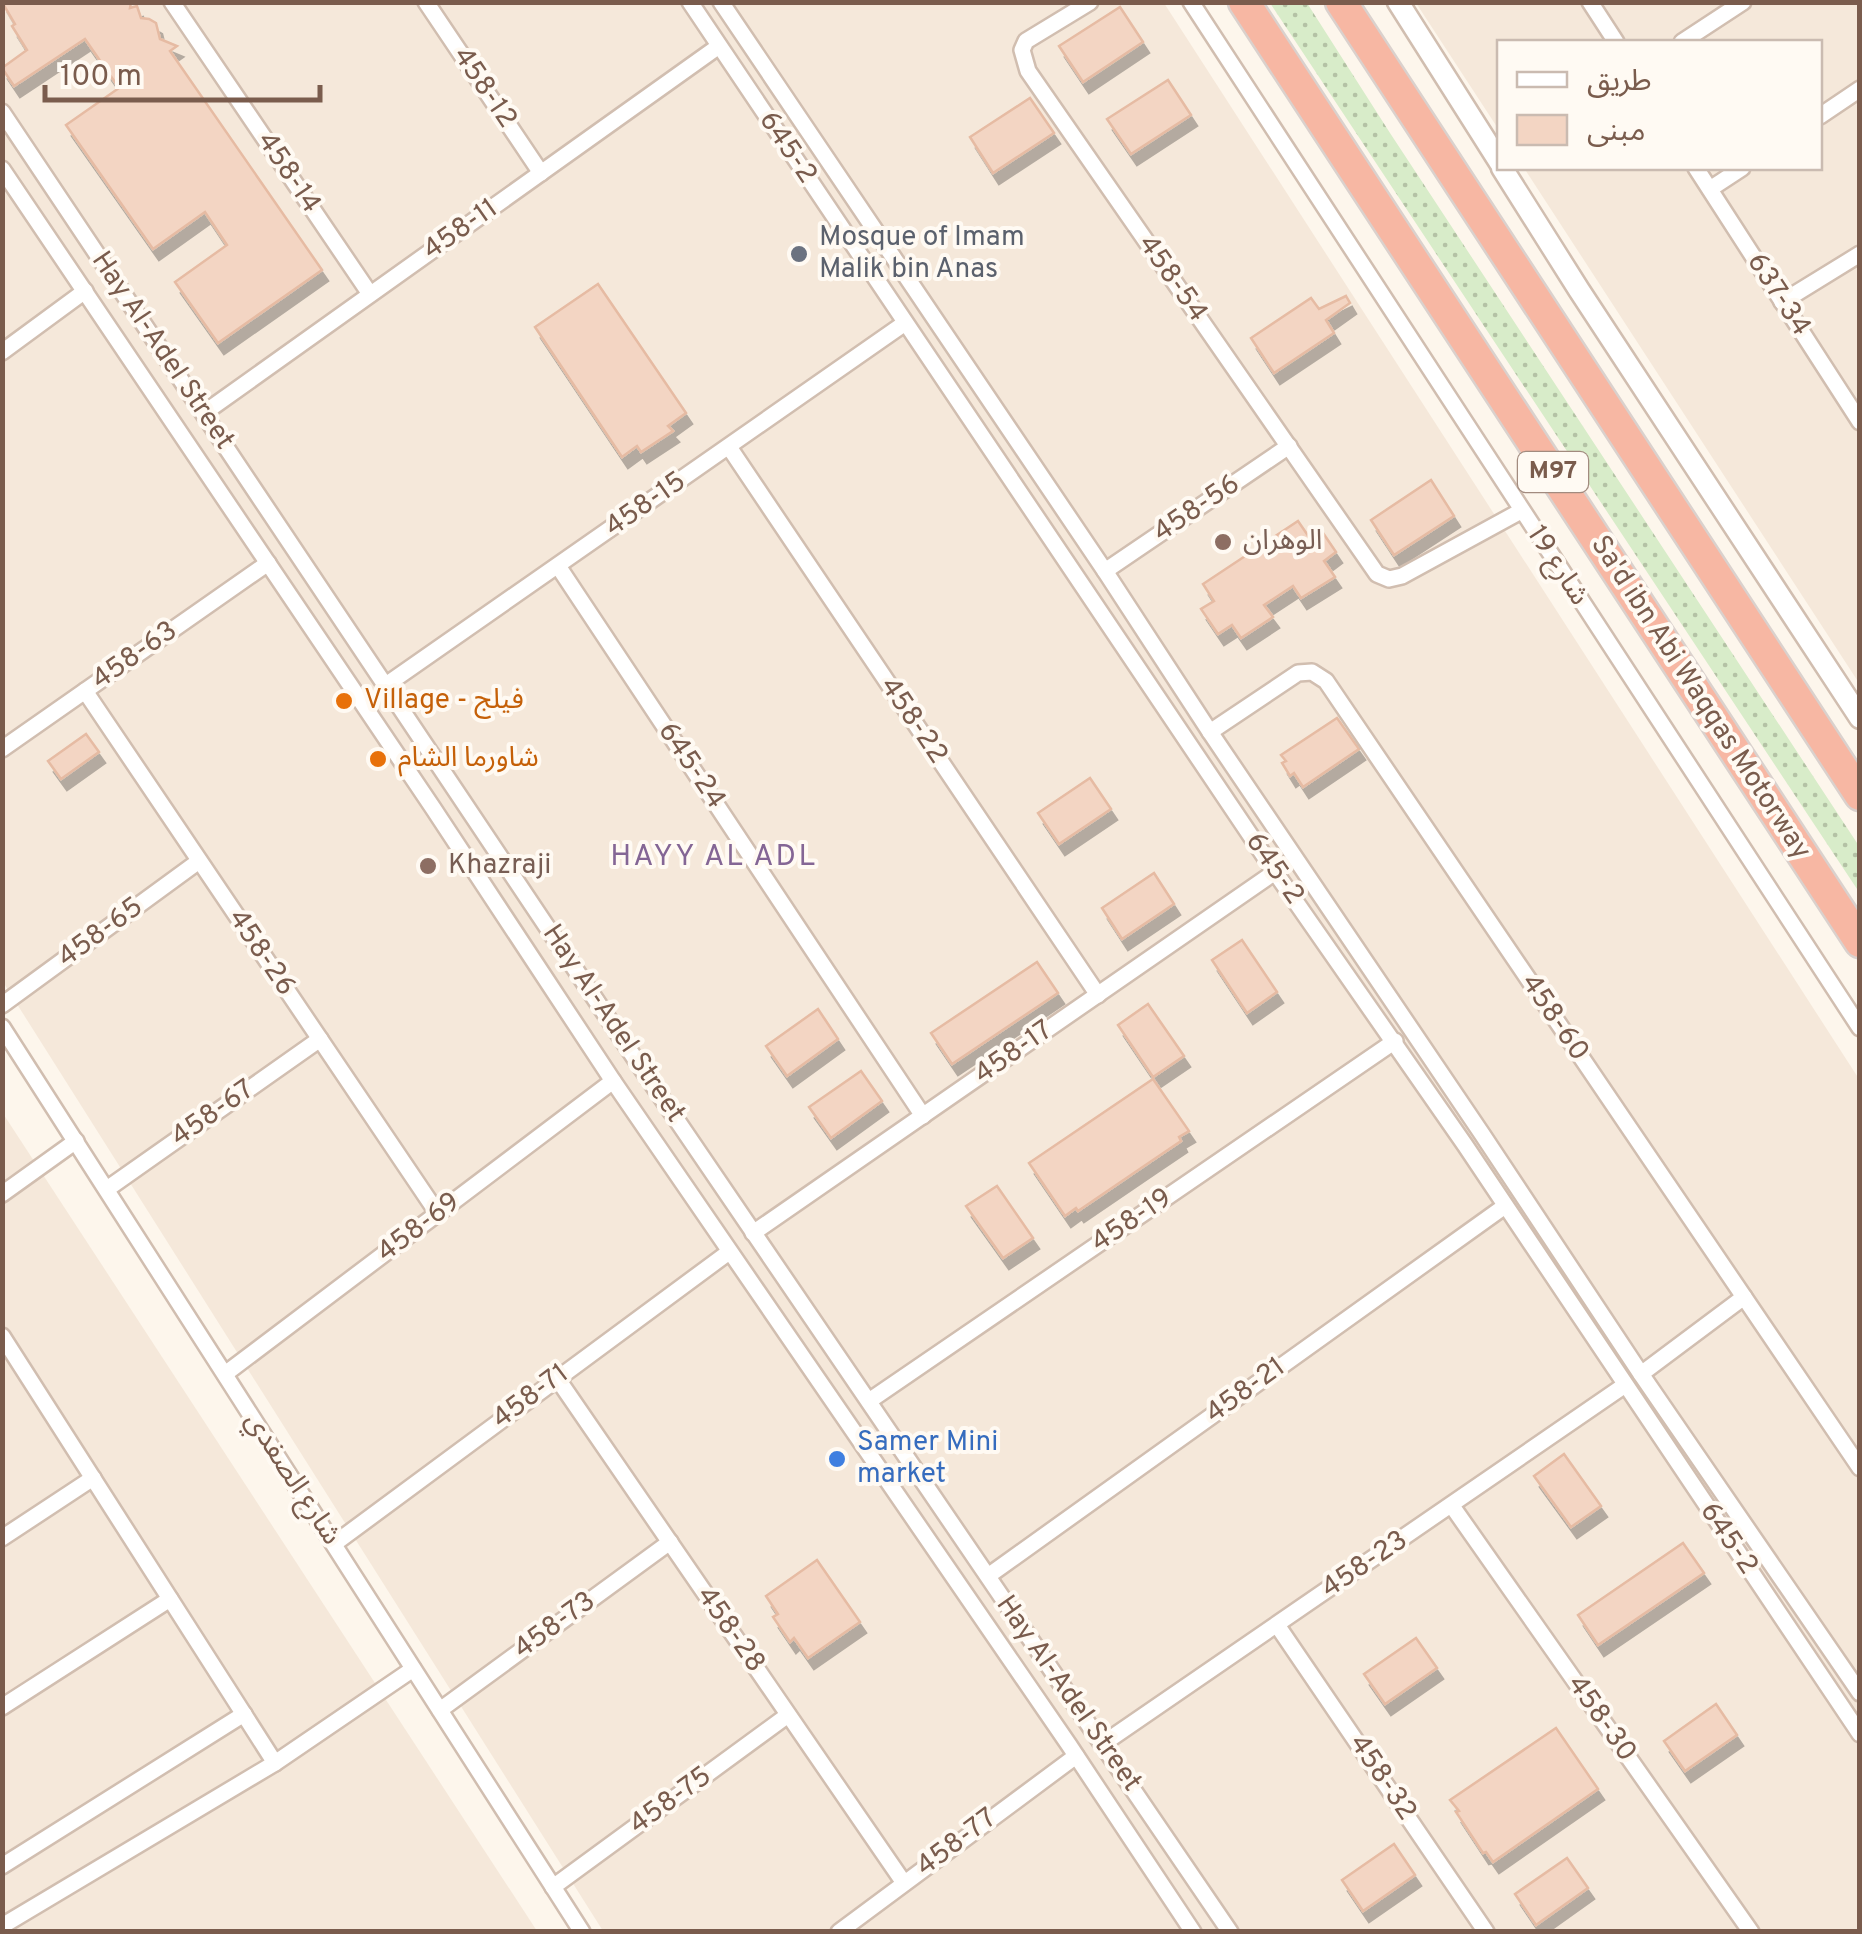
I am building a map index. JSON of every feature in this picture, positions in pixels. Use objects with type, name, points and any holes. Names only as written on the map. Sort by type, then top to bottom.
[{"type":"highway","name":"Sa'd ibn Abi Waqqas Motorway","points":[[1244,2],[1860,942]]},
{"type":"highway","name":"M97","points":[[1341,2],[1860,795]]},
{"type":"street","name":"458-14","points":[[172,2],[370,294]]},
{"type":"street","name":"458-12","points":[[426,2],[541,173]]},
{"type":"street","name":"645-2","points":[[690,2],[1860,1734]]},
{"type":"street","name":"645-2","points":[[721,2],[1640,1374],[1860,1693]]},
{"type":"street","name":"458-54","points":[[1090,2],[1026,41],[1022,50],[1028,71],[1378,574],[1389,578],[1402,576],[1521,511]]},
{"type":"street","name":"شارع 19","points":[[1192,2],[1860,1028]]},
{"type":"street","points":[[1398,2],[1497,159]]},
{"type":"street","points":[[1590,2],[1615,40]]},
{"type":"street","points":[[1685,40],[1743,2]]},
{"type":"street","name":"458-11","points":[[204,413],[719,46]]},
{"type":"street","points":[[1822,115],[1860,90]]},
{"type":"street","name":"Hay Al-Adel Street","points":[[2,112],[753,1233],[1104,1742],[1230,1932]]},
{"type":"street","name":"Hay Al-Adel Street","points":[[2,169],[613,1081],[1073,1750],[1187,1929]]},
{"type":"street","points":[[1504,170],[1860,718]]},
{"type":"street","name":"637-34","points":[[1697,170],[1860,422]]},
{"type":"street","points":[[1710,189],[1739,170]]},
{"type":"street","points":[[1782,302],[1860,254]]},
{"type":"street","points":[[2,352],[85,291]]},
{"type":"street","name":"458-15","points":[[386,685],[906,323]]},
{"type":"street","name":"458-56","points":[[1105,571],[1289,446]]},
{"type":"street","name":"458-22","points":[[729,447],[1098,995]]},
{"type":"street","name":"458-63","points":[[2,749],[268,563]]},
{"type":"street","name":"645-24","points":[[558,566],[923,1116]]},
{"type":"street","name":"458-60","points":[[1210,732],[1298,674],[1312,672],[1326,681],[1860,1468]]},
{"type":"street","name":"458-26","points":[[85,692],[438,1214]]},
{"type":"street","points":[[432,808],[456,790]]},
{"type":"street","name":"458-65","points":[[2,1005],[199,860]]},
{"type":"street","name":"458-17","points":[[753,1233],[1275,872]]},
{"type":"street","name":"شارع الصفدي","points":[[2,1027],[582,1932]]},
{"type":"street","name":"458-67","points":[[107,1190],[320,1039]]},
{"type":"street","name":"458-19","points":[[868,1401],[1394,1042]]},
{"type":"street","name":"458-69","points":[[225,1374],[613,1081]]},
{"type":"street","points":[[1466,1146],[1482,1134]]},
{"type":"street","points":[[2,1194],[76,1141]]},
{"type":"street","name":"458-21","points":[[988,1576],[1504,1206]]},
{"type":"street","name":"458-71","points":[[334,1544],[729,1252]]},
{"type":"street","points":[[1640,1374],[1744,1297]]},
{"type":"street","points":[[2,1336],[274,1763]]},
{"type":"street","points":[[2,1373],[20,1363]]},
{"type":"street","name":"458-28","points":[[557,1378],[904,1883]]},
{"type":"street","name":"458-23","points":[[1104,1742],[1625,1386]]},
{"type":"street","points":[[2,1538],[93,1478]]},
{"type":"street","name":"458-30","points":[[1452,1506],[1751,1932]]},
{"type":"street","name":"458-73","points":[[440,1710],[670,1542]]},
{"type":"street","points":[[2,1706],[170,1599]]},
{"type":"street","name":"458-32","points":[[1277,1624],[1486,1932]]},
{"type":"street","points":[[2,1926],[274,1763],[413,1670]]},
{"type":"street","points":[[2,1866],[244,1714]]},
{"type":"street","name":"458-75","points":[[553,1887],[788,1714]]},
{"type":"street","name":"458-77","points":[[839,1932],[1073,1750],[1093,1728]]},
{"type":"shaded area","points":[[3,3],[1164,3],[1859,1079],[1859,1931],[603,1931],[3,982]]},
{"type":"shaded area","points":[[1416,3],[1859,3],[1859,683],[1525,170],[1822,170],[1822,40],[1497,40],[1497,127]]},
{"type":"shaded area","points":[[2,1112],[537,1931],[14,1932],[3,1921]]},
{"type":"green space","points":[[1270,3],[1307,3],[1859,846],[1859,892]]},
{"type":"building","points":[[2,2],[131,2],[130,8],[137,6],[141,18],[156,23],[160,39],[177,46],[170,51],[322,270],[218,343],[175,282],[227,245],[205,212],[153,249],[66,125],[119,88],[85,39],[14,86],[2,68],[27,50]]},
{"type":"building","points":[[1120,7],[1143,42],[1083,82],[1059,46]]},
{"type":"building","points":[[1168,80],[1191,115],[1131,154],[1107,119]]},
{"type":"building","points":[[1030,98],[1054,133],[993,173],[970,137]]},
{"type":"building","points":[[598,284],[686,413],[668,426],[673,431],[641,452],[637,446],[622,457],[535,327]]},
{"type":"building","points":[[1346,296],[1350,303],[1326,320],[1334,333],[1274,373],[1251,338],[1311,298],[1319,309]]},
{"type":"building","points":[[1431,480],[1454,516],[1394,555],[1371,520]]},
{"type":"building","points":[[1298,521],[1309,537],[1321,530],[1336,552],[1324,561],[1335,577],[1301,598],[1293,586],[1264,605],[1273,617],[1241,638],[1232,625],[1218,634],[1201,609],[1214,601],[1203,584]]},
{"type":"building","points":[[1337,718],[1359,749],[1303,787],[1294,773],[1290,776],[1281,755]]},
{"type":"building","points":[[86,734],[99,752],[61,779],[48,761]]},
{"type":"building","points":[[1090,778],[1111,809],[1059,844],[1038,813]]},
{"type":"building","points":[[1154,873],[1174,904],[1122,939],[1102,908]]},
{"type":"building","points":[[1242,940],[1277,992],[1247,1013],[1212,960]]},
{"type":"building","points":[[1037,962],[1058,993],[952,1064],[931,1033]]},
{"type":"building","points":[[1148,1004],[1184,1056],[1153,1077],[1118,1025]]},
{"type":"building","points":[[818,1009],[838,1039],[787,1076],[766,1046]]},
{"type":"building","points":[[861,1071],[882,1101],[831,1138],[809,1107]]},
{"type":"building","points":[[1153,1079],[1189,1131],[1179,1137],[1181,1141],[1065,1216],[1029,1163]]},
{"type":"building","points":[[997,1186],[1033,1238],[1003,1258],[966,1206]]},
{"type":"building","points":[[1564,1454],[1601,1506],[1571,1527],[1534,1476]]},
{"type":"building","points":[[1683,1543],[1704,1573],[1598,1645],[1578,1615]]},
{"type":"building","points":[[817,1560],[860,1622],[808,1658],[794,1638],[790,1642],[773,1617],[778,1614],[766,1596]]},
{"type":"building","points":[[1416,1638],[1437,1668],[1385,1704],[1364,1674]]},
{"type":"building","points":[[1716,1704],[1737,1735],[1685,1771],[1664,1741]]},
{"type":"building","points":[[1556,1728],[1598,1789],[1493,1862],[1483,1853],[1450,1800]]},
{"type":"building","points":[[1394,1844],[1415,1875],[1363,1911],[1342,1880]]},
{"type":"building","points":[[1567,1858],[1588,1888],[1536,1925],[1515,1894]]},
{"type":"place","name":"Mosque of Imam Malik bin Anas","points":[[799,254]]},
{"type":"place","name":"الوهران","points":[[1223,542]]},
{"type":"place","name":"Village - فيلج","points":[[344,701]]},
{"type":"place","name":"شاورما الشام","points":[[378,759]]},
{"type":"place","name":"Khazraji","points":[[428,866]]},
{"type":"place","name":"Samer Mini market","points":[[837,1459]]},
{"type":"district","name":"HAYY AL ADL","points":[[714,857]]}]
